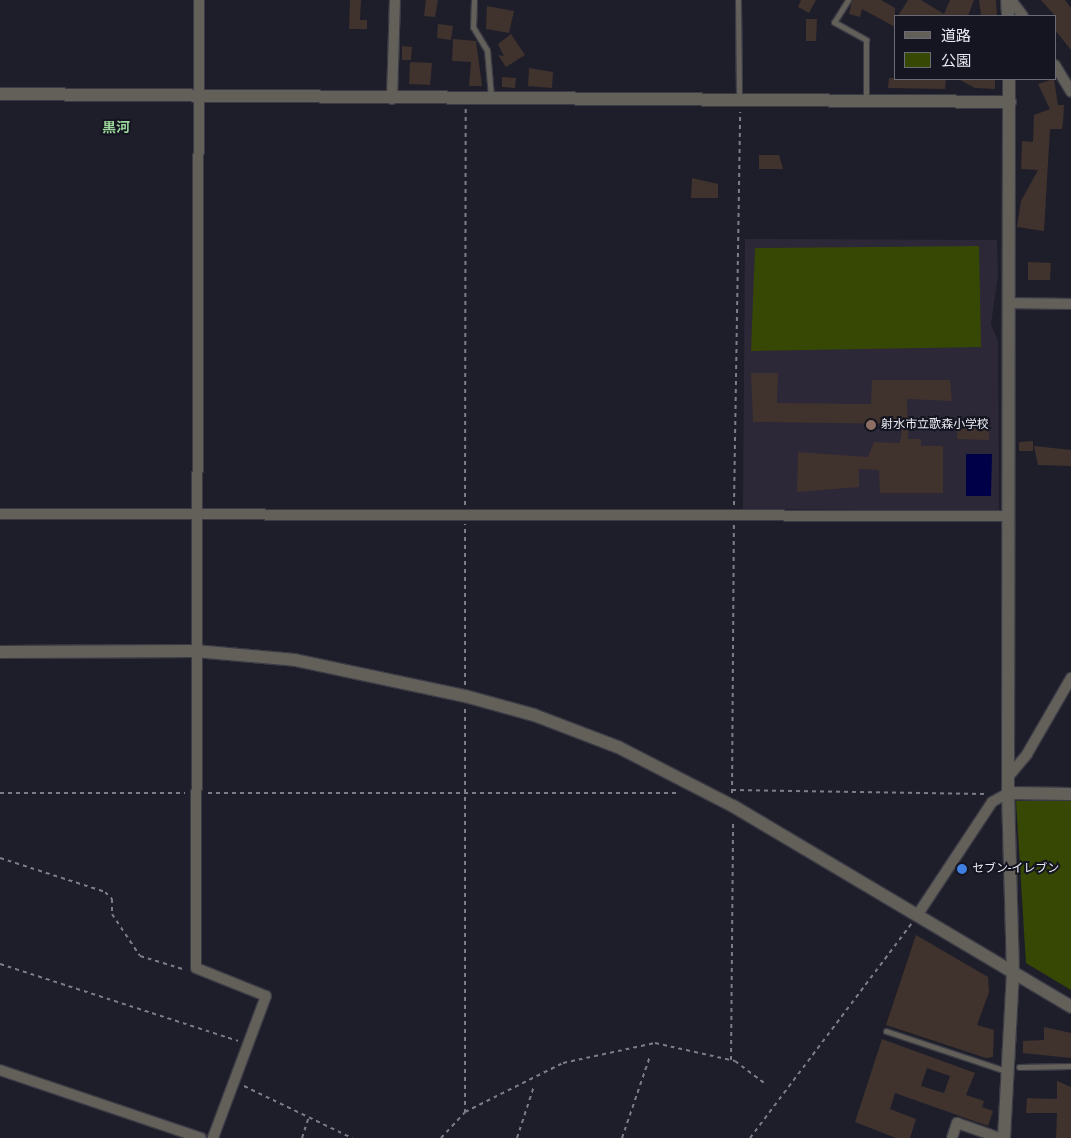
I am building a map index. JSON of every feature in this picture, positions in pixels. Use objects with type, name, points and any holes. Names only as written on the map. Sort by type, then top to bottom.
[{"type":"street","points":[[199,0],[195,651],[197,793],[196,968],[266,996],[213,1138]]},
{"type":"street","points":[[392,98],[395,0]]},
{"type":"street","points":[[1008,15],[1009,0]]},
{"type":"street","points":[[1009,0],[1022,15]]},
{"type":"street","points":[[1056,67],[1071,92]]},
{"type":"street","points":[[952,1138],[958,1123],[1002,1138],[1014,1069],[1008,793],[1009,80]]},
{"type":"street","points":[[0,94],[466,100],[1010,102]]},
{"type":"street","points":[[1009,302],[1071,304]]},
{"type":"street","points":[[0,514],[1008,516]]},
{"type":"street","points":[[0,652],[195,651],[295,660],[465,696],[618,747],[733,806],[918,914],[1071,1007]]},
{"type":"street","points":[[1008,777],[1028,754],[1071,678]]},
{"type":"street","points":[[918,914],[992,802],[1008,793],[1071,794]]},
{"type":"street","points":[[0,1070],[201,1138]]},
{"type":"lane","points":[[474,0],[473,27],[487,50],[491,100]]},
{"type":"lane","points":[[738,0],[740,101]]},
{"type":"lane","points":[[848,0],[834,22],[866,40],[866,101]]},
{"type":"lane","points":[[886,1031],[1014,1069],[1071,1066]]},
{"type":"path","points":[[465,1112],[467,791],[465,696],[466,100]]},
{"type":"path","points":[[731,1060],[734,515],[740,101]]},
{"type":"path","points":[[732,790],[988,794]]},
{"type":"path","points":[[0,793],[467,791],[684,793]]},
{"type":"path","points":[[0,858],[105,892],[112,899],[112,914],[140,956],[194,972],[196,968]]},
{"type":"path","points":[[750,1138],[918,914]]},
{"type":"path","points":[[0,964],[249,1045]]},
{"type":"path","points":[[441,1138],[465,1112],[563,1063],[655,1043],[731,1060],[764,1083]]},
{"type":"path","points":[[622,1138],[650,1056]]},
{"type":"path","points":[[233,1081],[352,1138]]},
{"type":"path","points":[[517,1138],[534,1086]]},
{"type":"path","points":[[302,1138],[309,1116]]},
{"type":"shaded area","name":"射水市立歌森小学校","points":[[745,239],[997,240],[998,275],[991,324],[998,341],[999,511],[743,509]]},
{"type":"shaded area","points":[[966,454],[992,454],[991,496],[966,496]]},
{"type":"green space","points":[[979,246],[981,347],[751,351],[755,248]]},
{"type":"green space","points":[[1016,801],[1071,801],[1071,990],[1026,963]]},
{"type":"building","points":[[350,0],[361,0],[360,20],[367,20],[367,29],[349,29]]},
{"type":"building","points":[[426,0],[438,0],[435,17],[424,16]]},
{"type":"building","points":[[801,0],[816,0],[809,13],[798,7]]},
{"type":"building","points":[[852,0],[881,0],[895,8],[894,26],[862,9],[860,17],[849,14]]},
{"type":"building","points":[[908,0],[921,0],[944,14],[950,0],[974,0],[968,15],[899,15]]},
{"type":"building","points":[[979,0],[996,0],[997,15],[981,15]]},
{"type":"building","points":[[1041,0],[1065,0],[1071,8],[1071,50],[1056,31],[1056,15]]},
{"type":"building","points":[[487,6],[514,11],[509,33],[486,29]]},
{"type":"building","points":[[806,19],[817,19],[816,41],[806,41]]},
{"type":"building","points":[[438,24],[453,26],[451,40],[437,38]]},
{"type":"building","points":[[511,34],[525,55],[506,67],[498,55],[504,56],[498,44]]},
{"type":"building","points":[[453,39],[476,41],[482,86],[469,86],[471,62],[452,61]]},
{"type":"building","points":[[402,46],[412,47],[411,60],[402,60]]},
{"type":"building","points":[[410,62],[432,63],[430,85],[409,84]]},
{"type":"building","points":[[529,68],[553,72],[552,88],[528,86]]},
{"type":"building","points":[[502,77],[516,78],[515,88],[502,87]]},
{"type":"building","points":[[889,78],[894,78],[894,80],[946,80],[945,89],[888,88]]},
{"type":"building","points":[[960,80],[995,80],[995,89],[975,88]]},
{"type":"building","points":[[1054,80],[1058,105],[1064,105],[1062,129],[1050,129],[1044,231],[1017,227],[1021,201],[1038,170],[1021,169],[1022,141],[1033,142],[1034,115],[1050,109],[1038,84]]},
{"type":"building","points":[[759,155],[779,155],[783,169],[759,169]]},
{"type":"building","points":[[692,178],[718,184],[718,198],[691,198]]},
{"type":"building","points":[[1028,262],[1051,263],[1050,280],[1028,280]]},
{"type":"building","points":[[751,373],[778,373],[777,403],[871,404],[872,380],[950,380],[952,401],[907,399],[908,439],[921,439],[921,446],[943,446],[943,493],[880,493],[879,470],[859,469],[859,487],[797,492],[798,452],[868,457],[874,442],[900,443],[903,424],[753,422]]},
{"type":"building","points":[[958,425],[989,426],[989,440],[957,439]]},
{"type":"building","points":[[1033,441],[1033,451],[1019,451],[1019,442]]},
{"type":"building","points":[[1034,446],[1071,450],[1071,466],[1038,465]]},
{"type":"building","points":[[916,935],[988,977],[989,992],[977,1025],[994,1030],[993,1057],[986,1058],[886,1025]]},
{"type":"building","points":[[1044,1027],[1071,1033],[1071,1058],[1023,1053],[1023,1041],[1044,1040]]},
{"type":"building","points":[[882,1039],[975,1073],[966,1095],[984,1101],[982,1107],[993,1111],[988,1126],[895,1093],[890,1109],[916,1119],[910,1138],[896,1138],[855,1122]],"holes":[[[927,1068],[950,1076],[944,1093],[921,1086]]]},
{"type":"building","points":[[1057,1081],[1071,1087],[1071,1138],[1056,1138],[1057,1113],[1026,1113],[1027,1098],[1057,1099]]},
{"type":"place","name":"射水市立歌森小学校","points":[[871,425]]},
{"type":"place","name":"セブン-イレブン","points":[[962,869]]},
{"type":"district","name":"黒河","points":[[116,127]]}]
